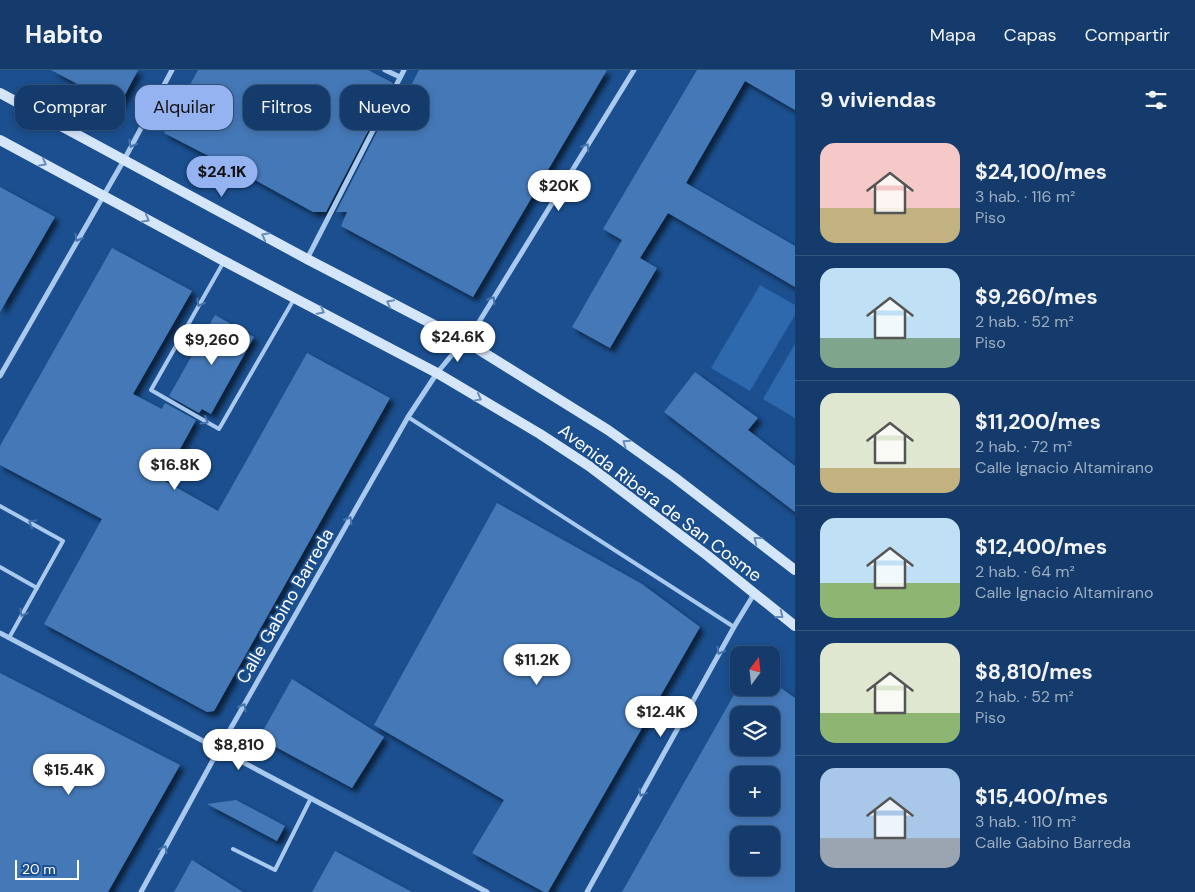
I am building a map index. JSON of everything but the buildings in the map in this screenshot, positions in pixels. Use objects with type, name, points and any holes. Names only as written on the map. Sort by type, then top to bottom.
[{"type":"main road","name":"Avenida Ribera de San Cosme","points":[[0,93],[307,259],[465,340],[608,430],[674,477],[795,570]]},
{"type":"main road","name":"Avenida Ribera de San Cosme","points":[[0,140],[437,373],[540,434],[589,466],[708,556],[795,626]]},
{"type":"street","points":[[0,376],[124,160],[172,70]]},
{"type":"street","points":[[386,70],[400,78]]},
{"type":"street","points":[[307,259],[404,70]]},
{"type":"street","name":"Calle Gabino Barreda","points":[[140,892],[408,417],[437,373],[479,322],[634,70]]},
{"type":"street","points":[[587,892],[754,594]]},
{"type":"street","points":[[0,633],[487,892]]},
{"type":"lane","points":[[224,260],[151,390],[219,429],[295,298]]},
{"type":"lane","points":[[408,417],[734,627]]},
{"type":"lane","points":[[0,506],[63,541],[9,638]]},
{"type":"lane","points":[[0,567],[37,588]]},
{"type":"lane","points":[[234,849],[275,870],[311,798]]},
{"type":"shaded area","points":[[760,285],[795,305],[795,315],[750,391],[711,368]]},
{"type":"shaded area","points":[[795,344],[795,418],[763,399]]}]
